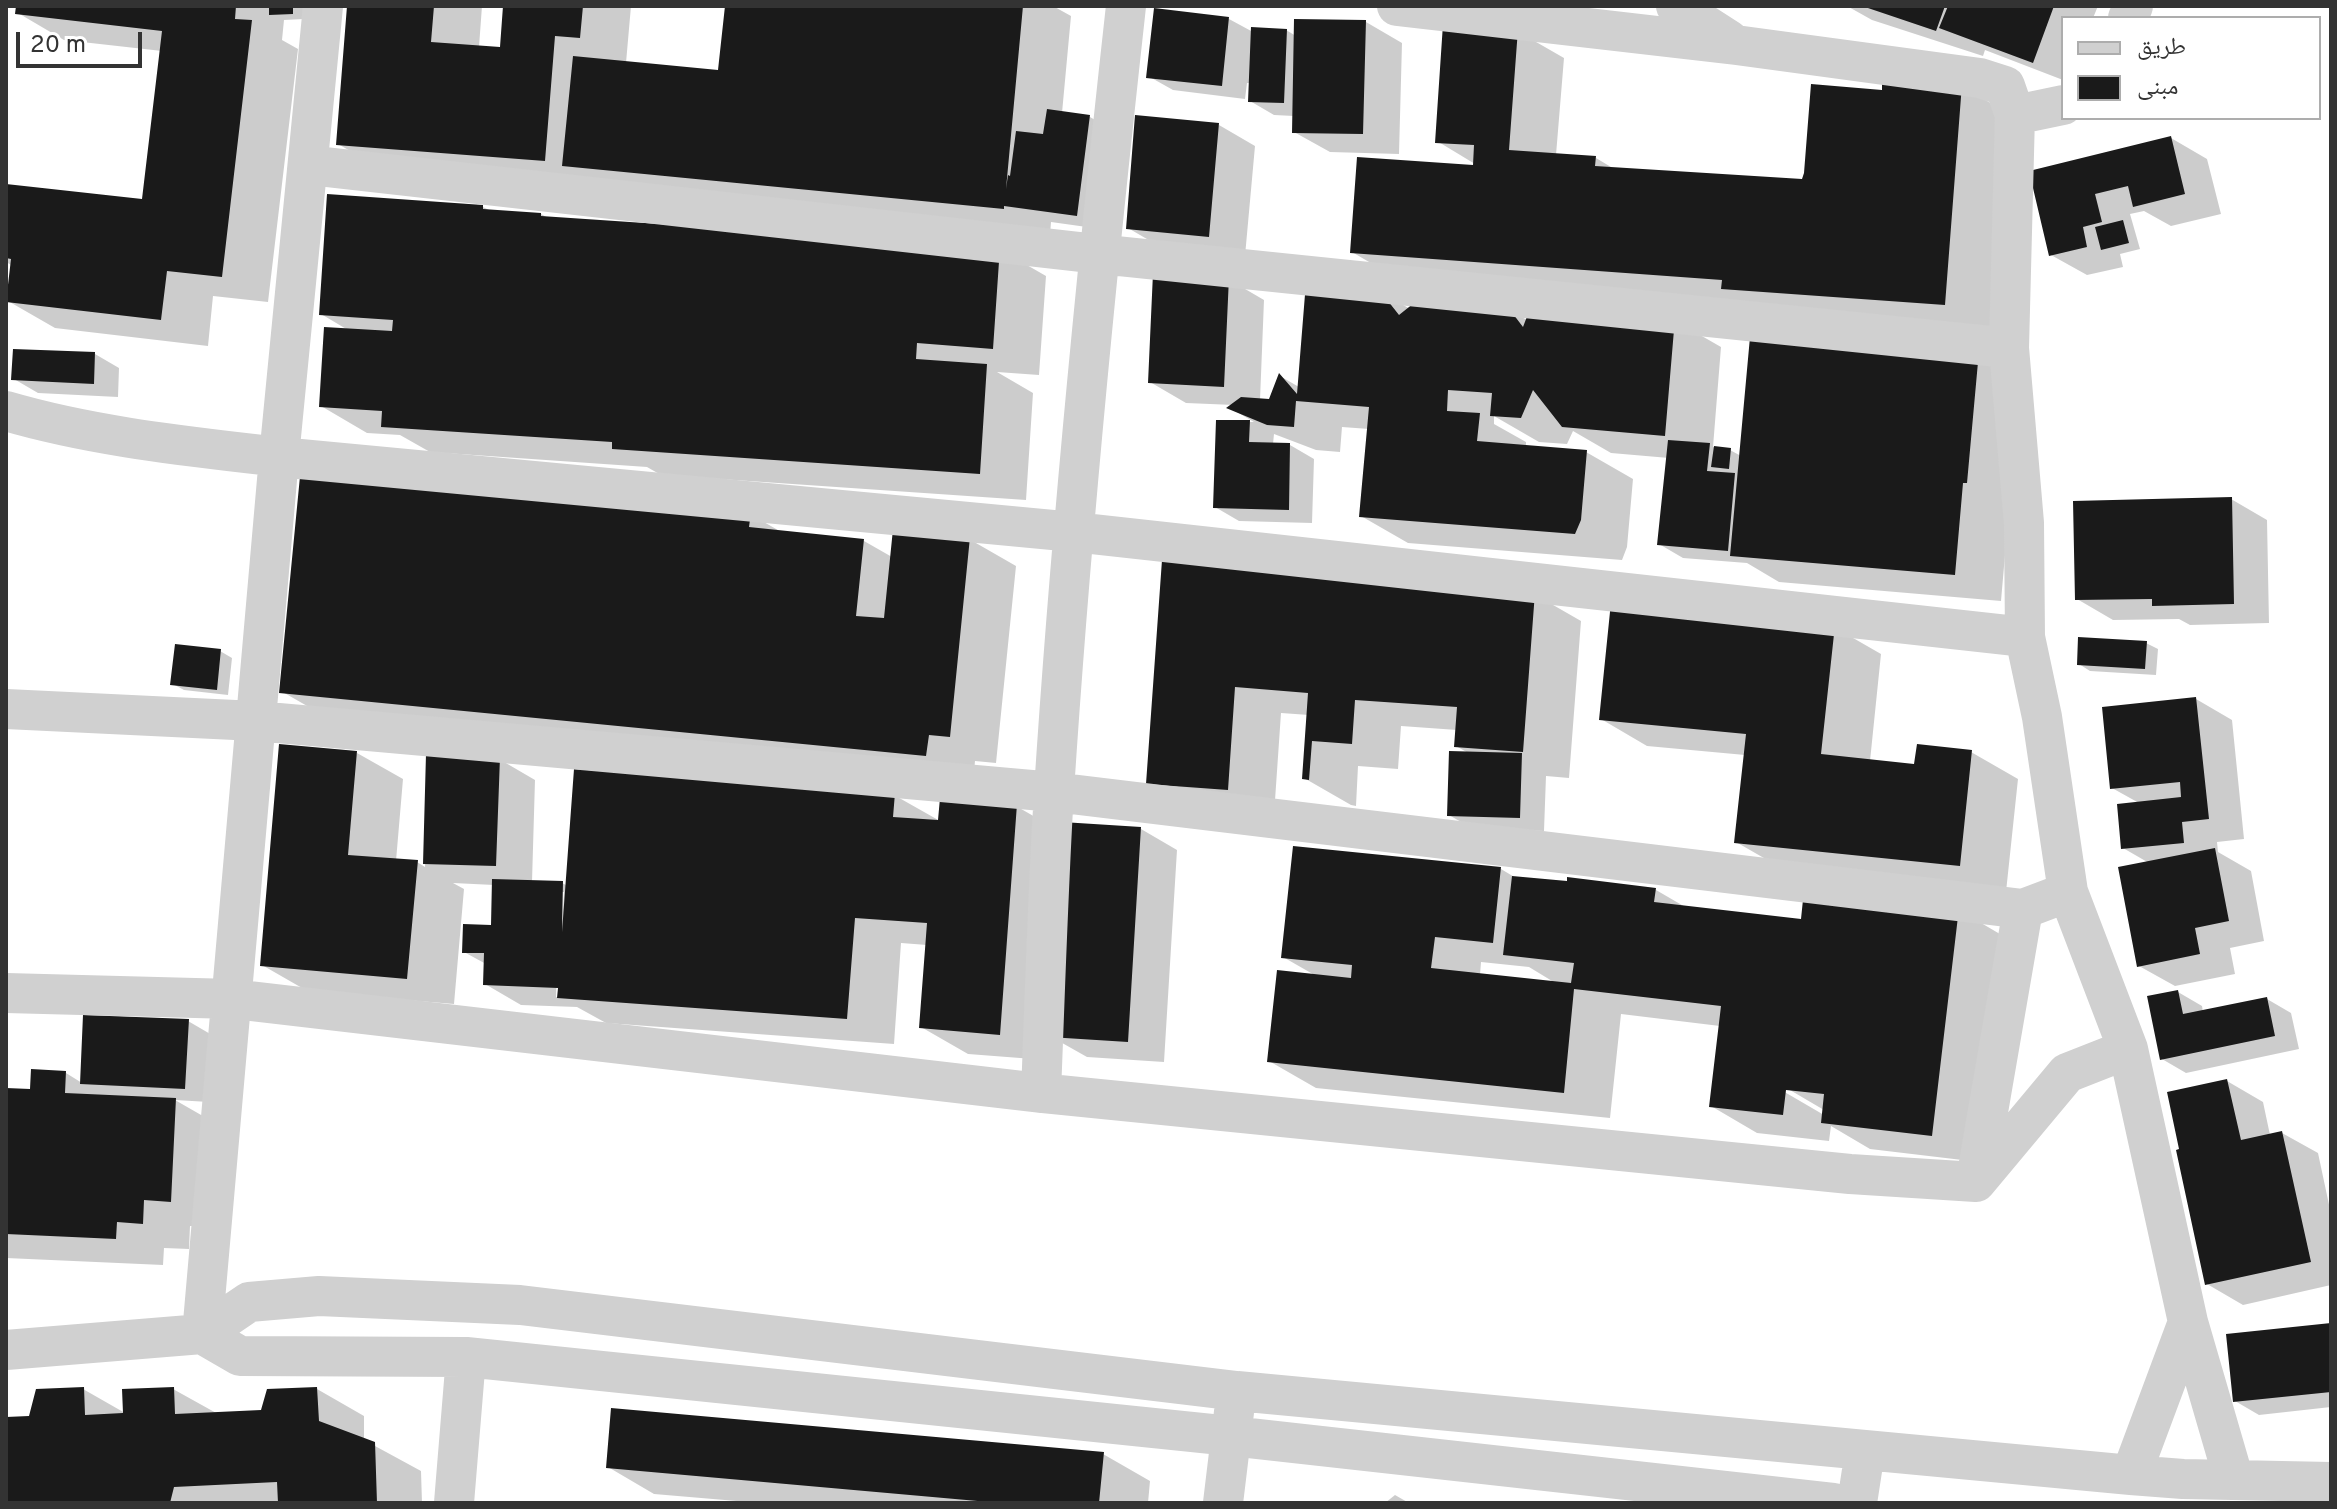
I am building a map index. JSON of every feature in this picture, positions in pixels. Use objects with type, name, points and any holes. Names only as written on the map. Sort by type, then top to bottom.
[{"type":"street","points":[[202,1334],[279,457],[323,6]]},
{"type":"street","points":[[1041,1093],[1054,792],[1074,532],[1098,254],[1126,6]]},
{"type":"street","points":[[1397,6],[1442,8],[1736,45],[1980,78],[2005,86],[2015,115],[2009,348],[2024,523],[2025,637],[2042,717],[2068,892],[2128,1049],[2188,1322],[2234,1480]]},
{"type":"street","points":[[1676,6],[1736,45]]},
{"type":"street","points":[[2015,115],[2061,105]]},
{"type":"street","points":[[308,165],[1098,254],[2009,348]]},
{"type":"street","points":[[6,411],[53,425],[170,444],[279,457],[1074,532],[2025,637]]},
{"type":"street","points":[[6,709],[256,721],[1054,792],[2023,909],[2068,892]]},
{"type":"street","points":[[1976,1182],[2023,909]]},
{"type":"street","points":[[6,993],[233,999],[1041,1093],[1834,1172],[1976,1182]]},
{"type":"street","points":[[1976,1182],[2067,1073],[2128,1049]]},
{"type":"street","points":[[6,1350],[202,1334],[249,1302],[305,1297],[520,1305],[1237,1391],[2131,1475],[2331,1482]]},
{"type":"street","points":[[2131,1475],[2188,1322]]},
{"type":"street","points":[[202,1334],[240,1356],[466,1357],[1231,1436],[1833,1503]]},
{"type":"street","points":[[454,1503],[466,1357]]},
{"type":"street","points":[[1223,1503],[1237,1391]]},
{"type":"street","points":[[1857,1503],[1865,1451]]},
{"type":"building","points":[[16,6],[236,6],[235,19],[252,20],[222,277],[167,271],[161,320],[6,302],[11,259],[6,258],[6,184],[142,199],[162,31],[15,14]]},
{"type":"building","points":[[269,6],[293,6],[293,14],[269,15]]},
{"type":"building","points":[[347,6],[434,6],[431,42],[500,47],[503,6],[583,6],[580,38],[555,36],[545,161],[336,145]]},
{"type":"building","points":[[725,6],[1023,6],[1006,189],[1016,131],[1043,134],[1047,109],[1090,115],[1077,216],[1004,206],[1004,209],[562,166],[573,56],[718,70]]},
{"type":"building","points":[[1862,6],[1945,6],[1936,31]]},
{"type":"building","points":[[1948,6],[2054,6],[2033,63],[1939,28]]},
{"type":"building","points":[[1154,8],[1229,17],[1222,86],[1146,78]]},
{"type":"building","points":[[1294,19],[1366,20],[1363,134],[1292,133]]},
{"type":"building","points":[[1443,24],[1518,29],[1509,150],[1596,156],[1595,166],[1802,179],[1811,84],[1882,90],[1882,78],[1962,84],[1945,305],[1721,289],[1722,280],[1350,253],[1357,157],[1473,165],[1474,145],[1435,143]]},
{"type":"building","points":[[1251,27],[1287,29],[1284,103],[1248,102]]},
{"type":"building","points":[[1135,115],[1219,123],[1209,237],[1126,229]]},
{"type":"building","points":[[2171,136],[2185,194],[2133,207],[2128,186],[2095,194],[2102,222],[2083,227],[2087,247],[2049,256],[2029,171]]},
{"type":"building","points":[[327,194],[483,205],[483,209],[541,213],[541,216],[1000,247],[993,349],[917,343],[916,359],[987,364],[980,474],[612,449],[612,442],[381,427],[382,411],[319,407],[324,327],[392,331],[393,320],[319,315]]},
{"type":"building","points":[[2123,220],[2129,243],[2101,250],[2095,227]]},
{"type":"building","points":[[1153,273],[1229,277],[1224,387],[1148,383]]},
{"type":"building","points":[[1306,282],[1377,287],[1399,315],[1419,299],[1507,306],[1523,327],[1531,306],[1675,318],[1665,436],[1562,427],[1533,390],[1521,418],[1490,416],[1492,393],[1448,390],[1447,411],[1480,413],[1477,441],[1587,450],[1581,520],[1575,534],[1359,517],[1369,407],[1296,401],[1294,427],[1267,425],[1226,408],[1241,397],[1269,399],[1279,373],[1297,394]]},
{"type":"building","points":[[1750,337],[1979,351],[1955,575],[1730,556]]},
{"type":"building","points":[[13,349],[95,352],[94,384],[11,380]]},
{"type":"building","points":[[1216,420],[1250,420],[1249,442],[1290,443],[1289,510],[1213,508]]},
{"type":"building","points":[[1668,440],[1710,443],[1707,471],[1735,473],[1728,551],[1657,545]]},
{"type":"building","points":[[1714,446],[1731,448],[1729,469],[1711,467]]},
{"type":"building","points":[[301,466],[751,512],[749,527],[864,539],[856,616],[884,618],[893,529],[970,537],[950,737],[929,735],[926,756],[279,693]]},
{"type":"building","points":[[2232,497],[2234,604],[2152,606],[2152,599],[2075,600],[2073,501]]},
{"type":"building","points":[[1162,560],[1535,592],[1523,752],[1454,747],[1457,707],[1355,700],[1352,744],[1312,741],[1309,780],[1302,779],[1308,693],[1235,687],[1228,790],[1146,784]]},
{"type":"building","points":[[1611,602],[1835,625],[1821,754],[1914,764],[1917,744],[1972,750],[1960,866],[1734,843],[1746,734],[1599,720]]},
{"type":"building","points":[[2078,637],[2147,641],[2145,669],[2077,665]]},
{"type":"building","points":[[175,644],[221,649],[217,690],[170,685]]},
{"type":"building","points":[[2196,697],[2209,819],[2182,822],[2184,843],[2121,849],[2117,804],[2181,797],[2180,782],[2110,789],[2102,707]]},
{"type":"building","points":[[279,744],[357,751],[348,855],[418,860],[407,979],[260,966]]},
{"type":"building","points":[[1449,751],[1522,753],[1520,818],[1447,816]]},
{"type":"building","points":[[426,754],[500,757],[496,866],[423,864]]},
{"type":"building","points":[[574,769],[895,793],[893,817],[938,820],[940,798],[1017,804],[1000,1035],[919,1028],[927,923],[855,918],[847,1019],[557,998],[558,988],[483,985],[484,953],[462,953],[463,924],[491,925],[492,879],[563,881],[562,932]]},
{"type":"building","points":[[1062,822],[1141,827],[1128,1042],[1049,1037]]},
{"type":"building","points":[[1293,846],[1501,867],[1493,943],[1435,937],[1431,968],[1571,983],[1574,963],[1503,955],[1512,876],[1567,881],[1567,877],[1656,888],[1654,902],[1801,919],[1804,890],[1959,908],[1932,1136],[1821,1123],[1824,1094],[1786,1090],[1783,1115],[1709,1107],[1721,1006],[1574,989],[1564,1093],[1267,1062],[1277,970],[1351,978],[1352,965],[1281,958]]},
{"type":"building","points":[[2215,848],[2229,921],[2195,928],[2200,954],[2137,967],[2118,867]]},
{"type":"building","points":[[2178,990],[2183,1014],[2267,997],[2275,1036],[2160,1060],[2147,996]]},
{"type":"building","points":[[83,1015],[189,1019],[185,1089],[80,1084]]},
{"type":"building","points":[[31,1069],[66,1071],[65,1093],[176,1098],[171,1202],[144,1200],[143,1224],[117,1222],[116,1239],[6,1234],[6,1088],[30,1089]]},
{"type":"building","points":[[2227,1079],[2241,1140],[2282,1131],[2311,1262],[2205,1285],[2167,1092]]},
{"type":"building","points":[[2331,1323],[2331,1392],[2233,1402],[2226,1334]]},
{"type":"building","points":[[84,1387],[85,1415],[123,1413],[122,1389],[174,1387],[175,1414],[261,1410],[267,1389],[317,1387],[319,1421],[375,1442],[377,1503],[278,1503],[277,1482],[174,1487],[170,1503],[6,1503],[6,1417],[29,1416],[36,1389]]},
{"type":"building","points":[[611,1408],[1104,1452],[1099,1503],[1000,1503],[606,1468]]}]
